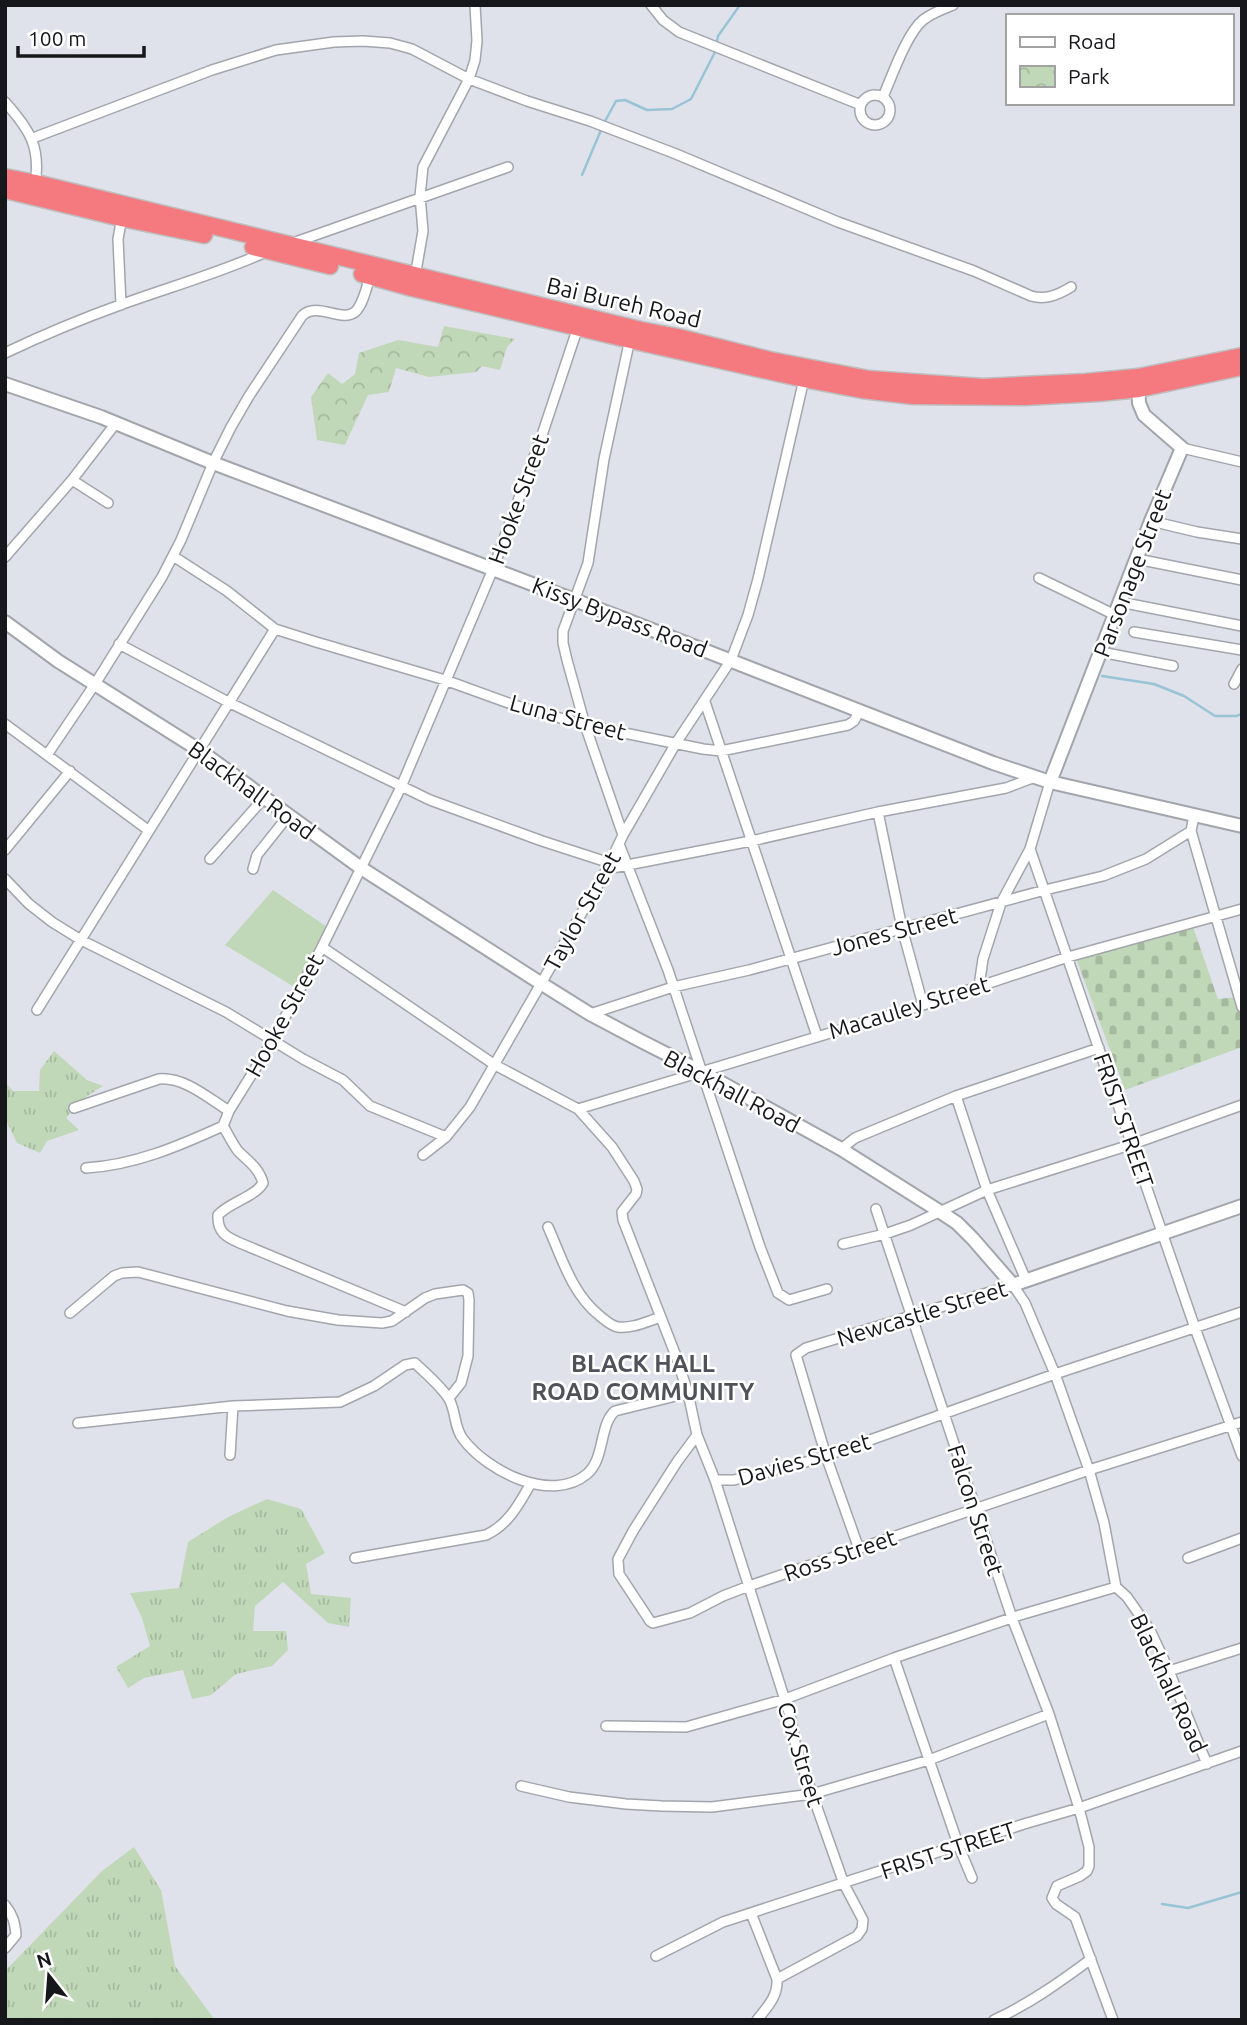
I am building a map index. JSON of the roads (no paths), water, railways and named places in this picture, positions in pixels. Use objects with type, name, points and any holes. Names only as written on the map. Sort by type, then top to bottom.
[{"type":"highway","name":"Bai Bureh Road","points":[[5,177],[34,189],[123,211],[288,244],[414,282],[869,379],[983,387],[1085,382],[1138,383],[1242,355]]},
{"type":"highway","points":[[5,190],[34,189]]},
{"type":"highway","points":[[123,211],[370,276],[414,282],[578,327],[862,390],[975,398],[1025,397],[1242,367]]},
{"type":"main road","points":[[1138,383],[1139,403],[1144,415],[1182,448]]},
{"type":"main road","name":"Kissy Bypass Road","points":[[5,384],[116,423],[212,465],[575,600],[1035,777],[1242,827]]},
{"type":"main road","name":"Parsonage Street","points":[[1050,782],[1182,448]]},
{"type":"main road","name":"Blackhall Road","points":[[5,622],[35,645],[199,750],[361,868],[542,984],[590,1013],[841,1149],[939,1211],[957,1223],[1013,1285]]},
{"type":"main road","name":"Newcastle Street","points":[[1013,1285],[1242,1206]]},
{"type":"street","points":[[414,282],[423,231],[420,196],[423,167],[469,79],[477,41],[475,5]]},
{"type":"street","points":[[651,5],[663,20],[680,32],[861,105]]},
{"type":"street","points":[[883,97],[912,33],[923,20],[953,5]]},
{"type":"street","points":[[33,138],[240,60],[276,50],[363,41],[390,43],[412,49],[469,79],[664,149],[838,222],[974,271],[1031,296],[1050,297],[1071,288]]},
{"type":"street","points":[[870,96],[883,97],[890,109],[887,118],[880,124],[869,124],[861,116],[861,105],[870,96]]},
{"type":"street","points":[[5,102],[33,138],[36,155],[34,189]]},
{"type":"street","points":[[288,244],[508,167]]},
{"type":"street","points":[[121,305],[118,239],[123,211]]},
{"type":"street","points":[[5,353],[64,327],[269,251]]},
{"type":"street","points":[[47,755],[95,684],[173,556],[212,465],[248,396],[306,312],[315,310],[346,315],[353,313],[358,309],[370,276]]},
{"type":"street","name":"Hooke Street","points":[[223,1126],[229,1111],[273,1040],[322,947],[401,787],[493,569],[578,327]]},
{"type":"street","points":[[630,339],[604,459],[588,563],[565,624],[563,643],[628,865],[652,926],[778,1293],[789,1300],[827,1289]]},
{"type":"street","name":"Taylor Street","points":[[423,1155],[446,1137],[470,1107],[609,866],[621,839],[676,743],[731,660],[758,579],[804,379]]},
{"type":"street","points":[[5,557],[72,480],[116,423]]},
{"type":"street","points":[[1182,448],[1242,462]]},
{"type":"street","points":[[72,480],[108,503]]},
{"type":"street","points":[[1151,522],[1242,539]]},
{"type":"street","points":[[37,1010],[275,629],[227,591],[173,556]]},
{"type":"street","points":[[1137,559],[1242,580]]},
{"type":"street","points":[[1039,578],[1115,615]]},
{"type":"street","points":[[1120,602],[1242,626]]},
{"type":"street","name":"Luna Street","points":[[275,629],[585,725],[721,751],[848,725],[854,721],[860,710]]},
{"type":"street","points":[[1134,632],[1242,650]]},
{"type":"street","points":[[120,644],[230,703],[401,787],[609,866],[628,865],[751,841],[878,812],[1006,788],[1035,777]]},
{"type":"street","points":[[1101,652],[1173,666]]},
{"type":"street","points":[[1234,684],[1242,669]]},
{"type":"street","points":[[705,702],[817,1036]]},
{"type":"street","points":[[5,724],[148,830]]},
{"type":"street","points":[[5,850],[70,771]]},
{"type":"street","points":[[979,986],[983,959],[1001,903],[1030,849],[1050,782]]},
{"type":"street","points":[[211,859],[264,798]]},
{"type":"street","points":[[878,812],[902,928],[923,1005]]},
{"type":"street","points":[[253,869],[257,855],[288,816]]},
{"type":"street","points":[[1194,816],[1191,831],[1242,1007]]},
{"type":"street","name":"Jones Street","points":[[590,1013],[673,987],[791,959],[1118,871],[1146,859],[1191,831]]},
{"type":"street","name":"FRIST STREET","points":[[1030,849],[1195,1328],[1242,1456]]},
{"type":"street","points":[[5,879],[29,904],[81,940],[181,988],[343,1080],[370,1106],[446,1137]]},
{"type":"street","name":"Macauley Street","points":[[578,1109],[923,1005],[1068,957],[1242,909]]},
{"type":"street","points":[[322,947],[495,1065],[578,1109]]},
{"type":"street","points":[[841,1149],[855,1138],[956,1096],[1099,1048]]},
{"type":"street","points":[[74,1108],[159,1079],[171,1079],[182,1082],[229,1111]]},
{"type":"street","points":[[956,1096],[988,1190],[1026,1280]]},
{"type":"street","points":[[843,1244],[911,1225],[988,1190],[1133,1144],[1242,1105]]},
{"type":"street","name":"Davies Street","points":[[578,1109],[612,1147],[637,1189],[622,1212],[623,1220],[688,1393],[697,1435],[715,1480],[734,1480],[825,1456],[1055,1374],[1242,1312]]},
{"type":"street","points":[[86,1168],[128,1163],[164,1152],[223,1126],[232,1143],[261,1175],[263,1183],[260,1188],[218,1215],[220,1231],[240,1243],[406,1312]]},
{"type":"street","name":"Falcon Street","points":[[876,1209],[1012,1619],[1049,1714],[1079,1808],[1089,1847],[1089,1866],[1080,1876],[1057,1886],[1052,1898],[1075,1917],[1091,1959]]},
{"type":"street","points":[[548,1227],[578,1293],[591,1309],[609,1323],[621,1327],[661,1317]]},
{"type":"street","points":[[71,1313],[114,1276],[138,1272],[287,1311],[338,1320],[387,1323],[435,1294],[463,1290],[468,1293],[468,1356],[461,1383],[449,1398]]},
{"type":"street","name":"Newcastle Street","points":[[859,1549],[825,1456],[796,1355],[806,1348],[1013,1285]]},
{"type":"street","name":"Blackhall Road","points":[[1013,1285],[1025,1303],[1055,1374],[1089,1470],[1104,1523],[1116,1587],[1127,1597],[1150,1630],[1207,1764]]},
{"type":"street","points":[[78,1423],[233,1406],[340,1402],[415,1363],[449,1398],[459,1434],[464,1441],[492,1466],[531,1483],[562,1486],[583,1478],[595,1465],[608,1419],[615,1411],[688,1393]]},
{"type":"street","points":[[230,1455],[233,1406]]},
{"type":"street","name":"Ross Street","points":[[697,1435],[669,1473],[618,1559],[619,1574],[653,1623],[681,1616],[749,1586],[1089,1470],[1242,1422]]},
{"type":"street","name":"Cox Street","points":[[715,1480],[792,1719],[796,1748],[844,1884],[863,1920],[860,1933],[777,1979]]},
{"type":"street","points":[[355,1558],[486,1535],[505,1523],[531,1483]]},
{"type":"street","points":[[1188,1558],[1242,1538]]},
{"type":"street","points":[[607,1726],[686,1727],[785,1699],[894,1658],[1116,1587]]},
{"type":"street","points":[[1169,1671],[1242,1648]]},
{"type":"street","points":[[894,1658],[972,1878]]},
{"type":"street","points":[[521,1786],[569,1797],[662,1806],[712,1807],[812,1794],[929,1760],[1049,1714]]},
{"type":"street","name":"FRIST STREET","points":[[656,1956],[723,1922],[1079,1808],[1242,1751]]},
{"type":"street","points":[[5,1905],[12,1913],[16,1935],[5,1948]]},
{"type":"street","points":[[751,1913],[777,1979],[776,1995],[757,2020]]},
{"type":"street","points":[[994,2020],[1054,1986],[1091,1959],[1113,2020]]},
{"type":"waterway","points":[[604,123],[616,101],[625,100],[647,110],[672,109],[691,99],[715,52],[718,36],[740,5]]},
{"type":"waterway","points":[[582,175],[601,130]]},
{"type":"waterway","points":[[1102,676],[1154,684],[1184,696],[1215,716],[1242,714]]},
{"type":"waterway","points":[[1162,1904],[1188,1908],[1242,1892]]},
{"type":"district","name":"BLACK HALL ROAD COMMUNITY","points":[[643,1377]]}]
